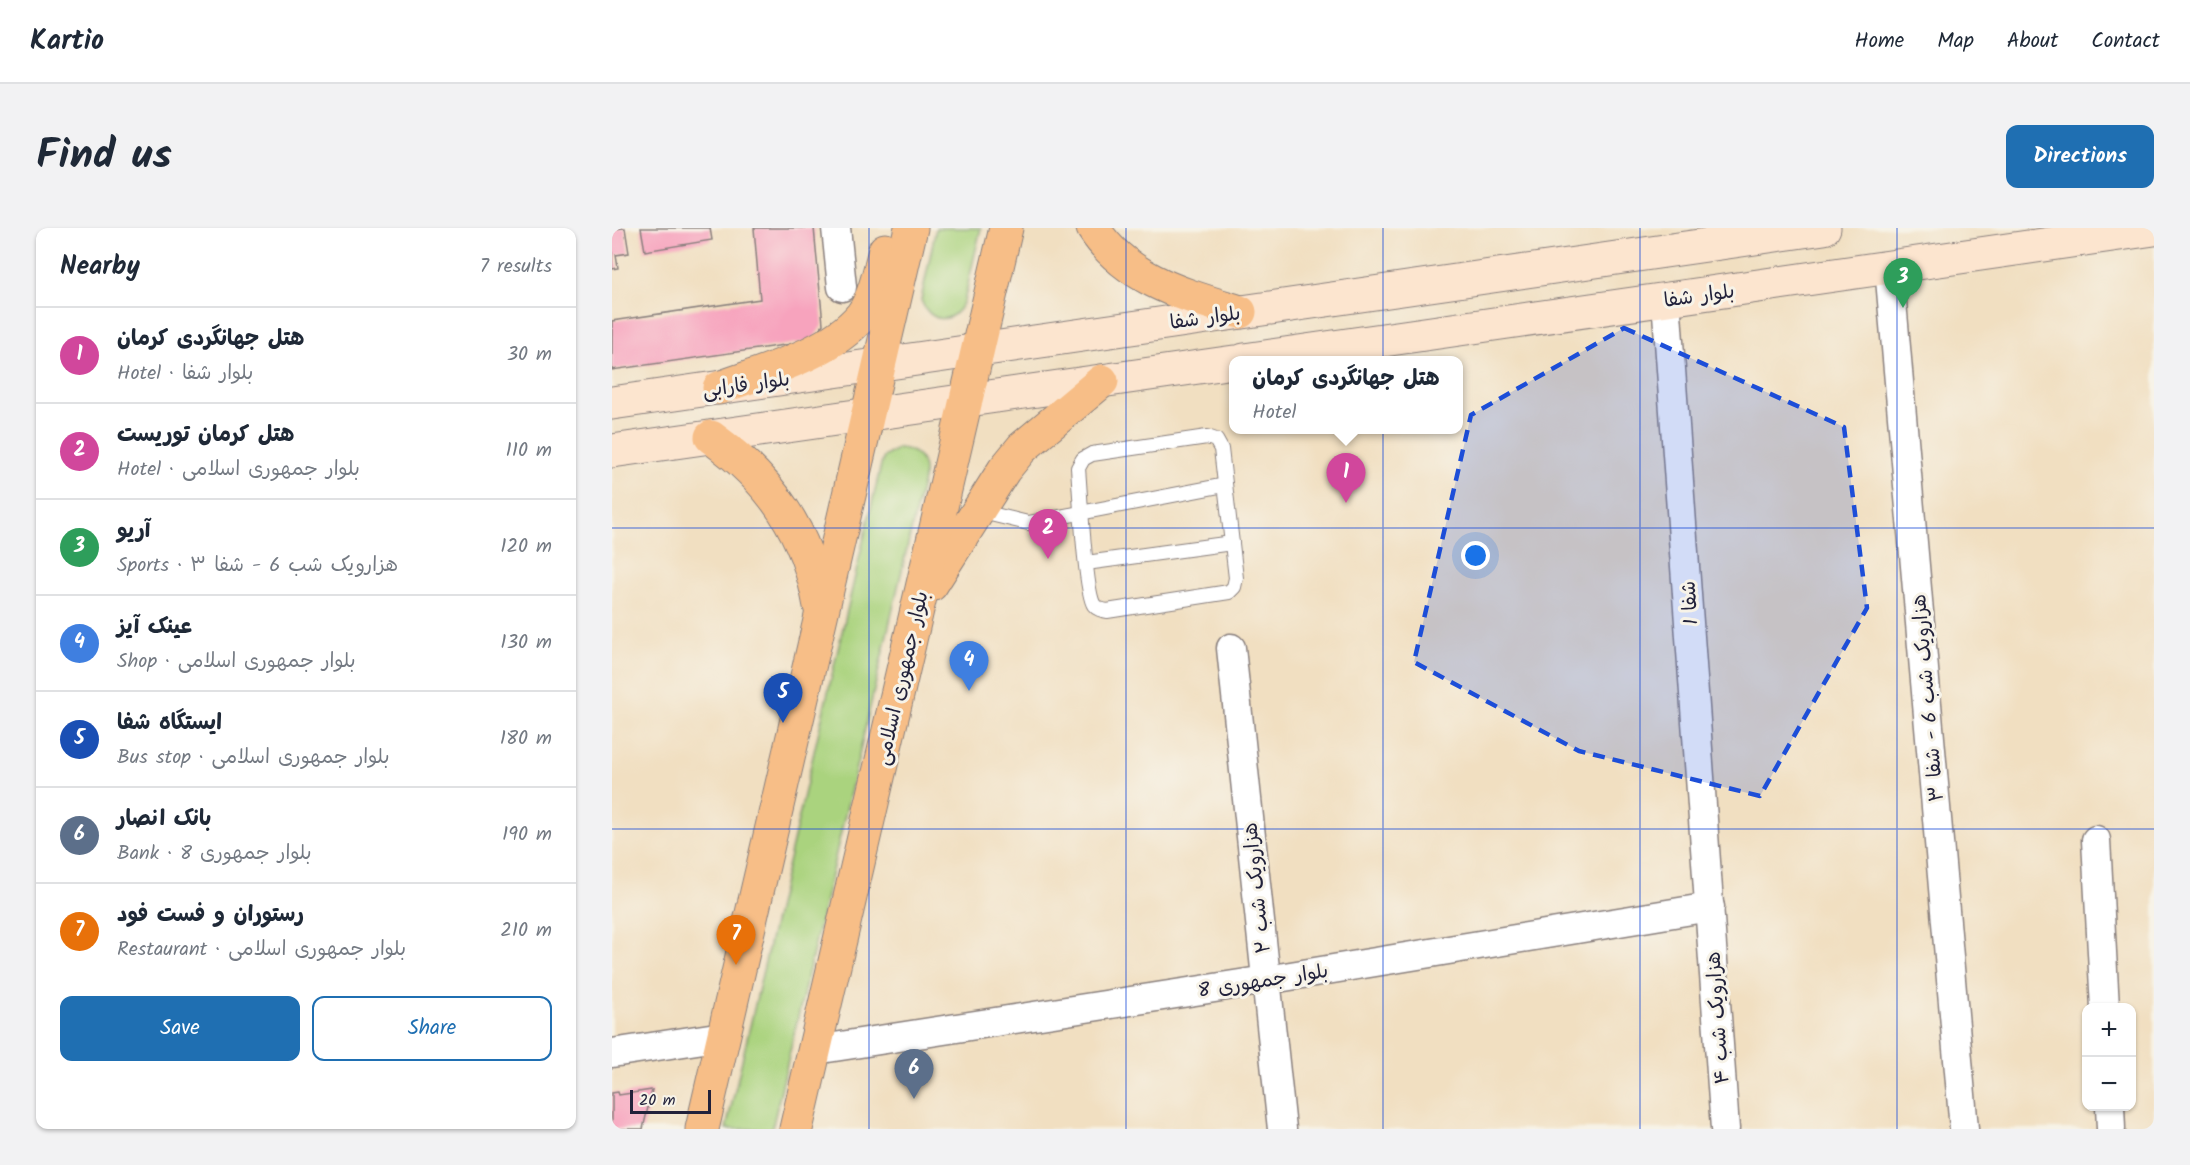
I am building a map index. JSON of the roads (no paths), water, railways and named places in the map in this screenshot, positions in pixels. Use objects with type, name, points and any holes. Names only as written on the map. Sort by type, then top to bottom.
[{"type":"main road","points":[[719,388],[810,354],[830,343],[862,314],[875,286],[891,228]]},
{"type":"main road","points":[[702,1129],[911,228]]},
{"type":"main road","name":"بلوار جمهوری اسلامی","points":[[796,1129],[1006,228]]},
{"type":"main road","points":[[1093,228],[1115,254],[1138,273],[1164,287],[1240,312]]},
{"type":"main road","points":[[918,604],[1004,470],[1022,448],[1102,381]]},
{"type":"main road","points":[[711,437],[753,470],[786,512],[809,560],[822,613]]},
{"type":"street","points":[[836,228],[842,287]]},
{"type":"street","name":"بلوار شفا","points":[[879,364],[1824,228]]},
{"type":"street","name":"بلوار شفا","points":[[1272,356],[2140,230]]},
{"type":"street","name":"هزارویک شب 6 - شفا ۳","points":[[1889,267],[1964,1129]]},
{"type":"street","name":"شفا 1","points":[[1666,300],[1710,907]]},
{"type":"street","points":[[612,452],[1229,363]]},
{"type":"street","name":"بلوار فارابی","points":[[612,403],[879,364]]},
{"type":"street","name":"هزارویک شب ۲","points":[[1231,648],[1281,1129]]},
{"type":"street","points":[[2096,840],[2105,1003]]},
{"type":"street","name":"بلوار جمهوری 8","points":[[815,1050],[1266,980],[1710,907]]},
{"type":"street","name":"هزارویک شب ۴","points":[[1710,907],[1725,1129]]},
{"type":"street","points":[[612,1053],[723,1036]]},
{"type":"street","points":[[2110,1111],[2111,1129]]},
{"type":"lane","points":[[1207,437],[1216,440],[1221,449],[1236,578],[1234,587],[1229,592],[1107,611],[1099,609],[1093,604],[1086,563],[1082,512],[1078,468],[1083,459],[1092,454],[1207,437]]},
{"type":"lane","points":[[978,511],[1028,523],[1225,485]]},
{"type":"lane","points":[[1086,563],[1232,543]]},
{"type":"place","name":"آریو","points":[[1903,308]]},
{"type":"place","name":"هتل جهانگردی کرمان","points":[[1346,503]]},
{"type":"place","name":"هتل کرمان توریست","points":[[1048,559]]},
{"type":"place","name":"عینک آیز","points":[[969,691]]},
{"type":"place","name":"ایستگاه شفا","points":[[783,723]]},
{"type":"place","name":"رستوران و فست فود","points":[[736,965]]},
{"type":"place","name":"بانک انصار","points":[[914,1099]]}]
